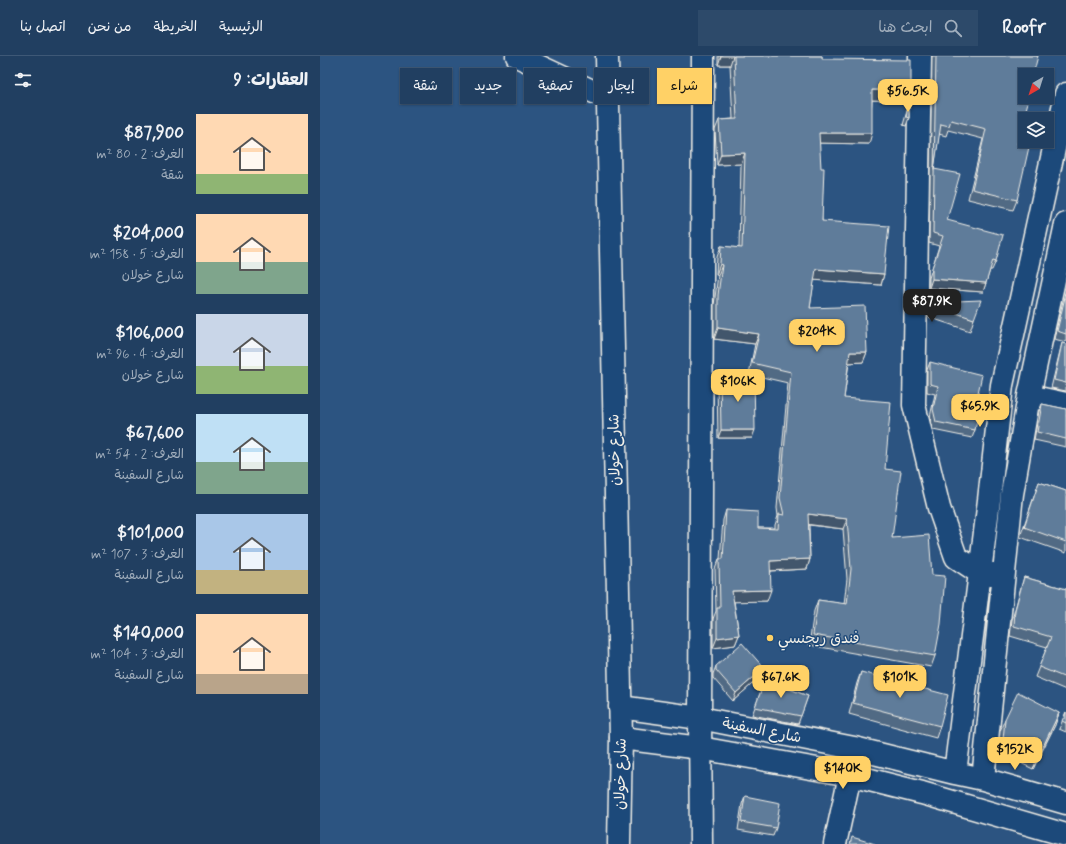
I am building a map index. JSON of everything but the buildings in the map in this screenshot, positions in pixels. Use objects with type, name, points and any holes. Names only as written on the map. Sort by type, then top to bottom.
[{"type":"street","points":[[517,56],[594,92]]},
{"type":"street","name":"شارع خولان","points":[[606,56],[606,68]]},
{"type":"street","points":[[701,844],[700,718],[703,56]]},
{"type":"street","points":[[920,56],[914,405],[939,508],[956,557],[980,573],[1004,576]]},
{"type":"street","points":[[954,773],[980,573],[1002,385],[1066,94]]},
{"type":"street","name":"شارع خولان","points":[[607,104],[621,738],[619,844]]},
{"type":"street","points":[[983,779],[1012,494],[1030,396],[1066,224]]},
{"type":"street","points":[[1030,396],[1066,404]]},
{"type":"street","name":"شارع السفينة","points":[[620,706],[700,718],[854,748],[983,779],[1066,803]]},
{"type":"street","name":"شارع السفينة","points":[[621,738],[700,748],[850,774],[922,793],[1066,835]]},
{"type":"street","points":[[835,844],[850,774]]},
{"type":"place","name":"فندق ريجنسي","points":[[770,638]]}]
